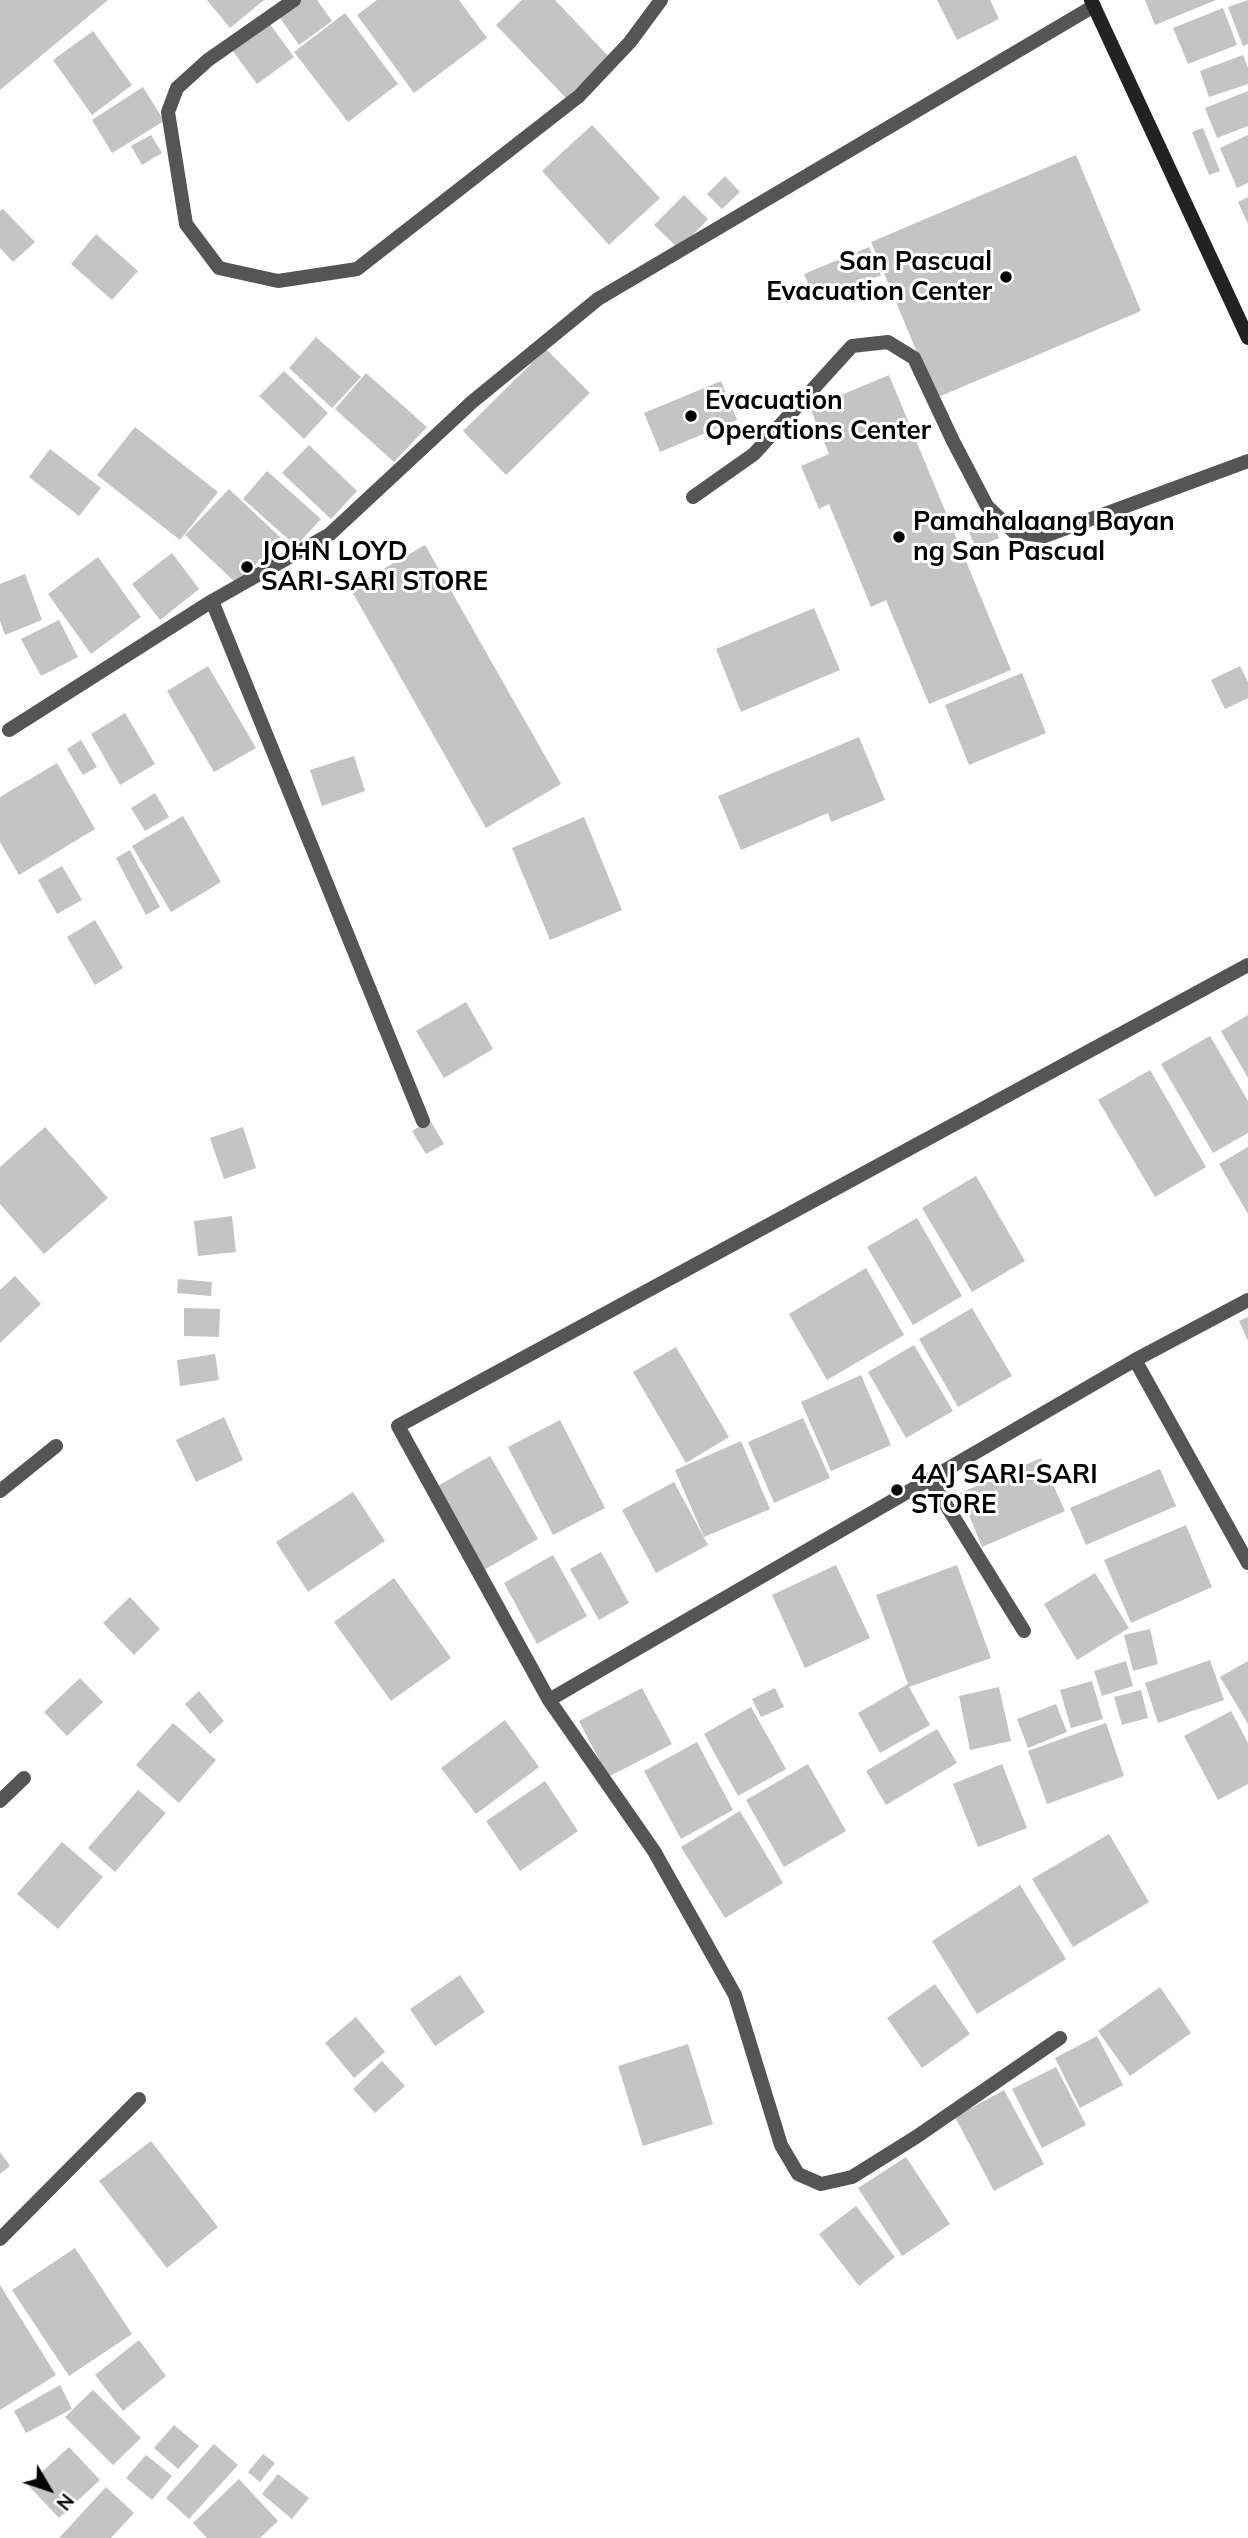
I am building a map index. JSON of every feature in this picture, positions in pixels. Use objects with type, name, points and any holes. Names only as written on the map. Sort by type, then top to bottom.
[{"type":"main road","points":[[1092,3],[1248,338]]},
{"type":"street","points":[[294,0],[208,60],[177,88],[167,112],[186,224],[219,268],[278,281],[357,269],[579,96],[630,42],[661,0]]},
{"type":"street","points":[[9,730],[212,601],[330,534],[472,402],[598,299],[1092,3]]},
{"type":"street","points":[[693,497],[754,454],[852,346],[888,342],[914,358],[987,506],[1014,532],[1045,536],[1248,461]]},
{"type":"street","points":[[212,601],[423,1121]]},
{"type":"street","points":[[1060,2038],[916,2137],[852,2177],[821,2184],[798,2174],[781,2145],[735,1995],[654,1851],[549,1700],[398,1426],[1248,965]]},
{"type":"street","points":[[549,1700],[1135,1360],[1248,1300]]},
{"type":"street","points":[[1135,1360],[1248,1563]]},
{"type":"street","points":[[0,1491],[56,1446]]},
{"type":"street","points":[[930,1479],[1024,1631]]},
{"type":"street","points":[[0,1801],[24,1778]]},
{"type":"street","points":[[0,2239],[139,2099]]},
{"type":"building","points":[[0,0],[108,0],[0,90]]},
{"type":"building","points":[[207,0],[264,0],[230,28]]},
{"type":"building","points":[[300,0],[317,0],[332,21],[299,45],[278,15]]},
{"type":"building","points":[[377,0],[459,0],[487,38],[414,93],[357,15]]},
{"type":"building","points":[[522,0],[555,0],[609,57],[566,98],[496,25]]},
{"type":"building","points":[[937,0],[990,0],[999,19],[957,40]]},
{"type":"building","points":[[1145,0],[1216,0],[1155,25]]},
{"type":"building","points":[[1248,0],[1248,44],[1243,46],[1228,7]]},
{"type":"building","points":[[1223,8],[1237,45],[1188,64],[1173,28]]},
{"type":"building","points":[[345,13],[398,84],[348,122],[294,52]]},
{"type":"building","points":[[269,23],[294,57],[257,84],[232,50]]},
{"type":"building","points":[[93,31],[132,85],[92,115],[53,60]]},
{"type":"building","points":[[1243,55],[1248,68],[1248,84],[1209,97],[1200,71]]},
{"type":"building","points":[[143,87],[164,121],[112,153],[92,120]]},
{"type":"building","points":[[1248,91],[1248,126],[1217,138],[1205,108]]},
{"type":"building","points":[[592,125],[660,198],[609,245],[542,171]]},
{"type":"building","points":[[1203,128],[1220,171],[1209,175],[1192,132]]},
{"type":"building","points":[[151,135],[162,153],[142,165],[131,146]]},
{"type":"building","points":[[1248,135],[1248,183],[1237,188],[1220,148]]},
{"type":"building","name":"San Pascual Evacuation Center","points":[[1076,155],[1141,311],[936,398],[871,242]]},
{"type":"building","points":[[725,176],[740,192],[722,209],[707,194]]},
{"type":"building","points":[[684,195],[708,219],[679,249],[654,225]]},
{"type":"building","points":[[1248,197],[1248,224],[1238,202]]},
{"type":"building","points":[[3,209],[35,242],[13,262],[0,248],[0,211]]},
{"type":"building","points":[[96,234],[138,271],[112,300],[71,264]]},
{"type":"building","points":[[869,247],[881,275],[816,302],[804,274]]},
{"type":"building","points":[[316,337],[361,377],[332,408],[289,368]]},
{"type":"building","points":[[546,349],[590,393],[506,475],[463,431]]},
{"type":"building","points":[[284,371],[328,413],[304,439],[259,396]]},
{"type":"building","points":[[366,373],[427,427],[394,462],[335,409]]},
{"type":"building","name":"Pamahalaang Bayan ng San Pascual","points":[[889,375],[1011,670],[929,704],[886,600],[871,607],[829,504],[819,509],[801,466],[829,454],[810,408]]},
{"type":"building","name":"Evacuation Operations Center","points":[[721,381],[737,420],[660,452],[644,413]]},
{"type":"building","points":[[135,427],[218,492],[180,540],[97,475]]},
{"type":"building","points":[[309,445],[357,491],[331,519],[282,473]]},
{"type":"building","points":[[50,449],[101,488],[79,516],[29,477]]},
{"type":"building","points":[[267,471],[321,519],[296,546],[243,499]]},
{"type":"building","points":[[229,489],[281,538],[237,584],[185,535]]},
{"type":"building","points":[[989,514],[999,538],[976,548],[965,524]]},
{"type":"building","points":[[425,545],[561,784],[486,828],[350,588]]},
{"type":"building","points":[[172,553],[199,589],[160,620],[132,584]]},
{"type":"building","points":[[98,557],[141,617],[91,654],[48,594]]},
{"type":"building","points":[[25,574],[42,620],[5,635],[0,621],[0,584]]},
{"type":"building","points":[[814,608],[840,670],[741,712],[716,649]]},
{"type":"building","points":[[59,620],[78,657],[41,676],[21,639]]},
{"type":"building","points":[[208,666],[256,748],[214,772],[167,691]]},
{"type":"building","points":[[1240,666],[1248,682],[1248,698],[1225,709],[1211,680]]},
{"type":"building","points":[[1022,673],[1046,733],[969,765],[945,705]]},
{"type":"building","points":[[125,713],[155,764],[120,785],[91,734]]},
{"type":"building","points":[[859,737],[885,800],[831,822],[828,813],[741,850],[718,796]]},
{"type":"building","points":[[81,740],[97,767],[83,775],[67,749]]},
{"type":"building","points":[[354,756],[365,791],[322,806],[310,770]]},
{"type":"building","points":[[57,763],[95,829],[19,875],[0,842],[0,797]]},
{"type":"building","points":[[155,793],[169,817],[145,831],[131,808]]},
{"type":"building","points":[[183,816],[221,882],[171,912],[132,846]]},
{"type":"building","points":[[584,817],[622,910],[550,940],[512,848]]},
{"type":"building","points":[[130,850],[160,907],[146,915],[116,858]]},
{"type":"building","points":[[62,866],[82,900],[57,914],[38,880]]},
{"type":"building","points":[[95,920],[123,968],[95,985],[67,937]]},
{"type":"building","points":[[466,1002],[493,1049],[444,1078],[416,1031]]},
{"type":"building","points":[[1248,1015],[1248,1078],[1221,1031]]},
{"type":"building","points":[[1210,1036],[1248,1101],[1248,1133],[1213,1153],[1161,1064]]},
{"type":"building","points":[[1150,1070],[1206,1167],[1155,1197],[1098,1100]]},
{"type":"building","points":[[430,1120],[444,1144],[426,1154],[412,1131]]},
{"type":"building","points":[[45,1127],[108,1198],[44,1254],[0,1204],[0,1167]]},
{"type":"building","points":[[243,1127],[256,1168],[224,1179],[210,1138]]},
{"type":"building","points":[[1248,1147],[1248,1214],[1219,1164]]},
{"type":"building","points":[[976,1176],[1025,1261],[972,1292],[922,1208]]},
{"type":"building","points":[[232,1216],[236,1252],[198,1256],[194,1221]]},
{"type":"building","points":[[917,1218],[962,1296],[913,1325],[867,1247]]},
{"type":"building","points":[[866,1268],[904,1335],[827,1380],[789,1314]]},
{"type":"building","points":[[15,1276],[41,1304],[0,1343],[0,1290]]},
{"type":"building","points":[[178,1279],[212,1282],[211,1296],[177,1293]]},
{"type":"building","points":[[184,1308],[220,1309],[219,1337],[184,1336]]},
{"type":"building","points":[[972,1308],[1012,1376],[958,1407],[919,1339]]},
{"type":"building","points":[[1248,1317],[1248,1341],[1239,1321]]},
{"type":"building","points":[[914,1345],[953,1411],[906,1438],[868,1372]]},
{"type":"building","points":[[676,1347],[729,1437],[686,1463],[633,1372]]},
{"type":"building","points":[[215,1354],[219,1380],[180,1386],[177,1360]]},
{"type":"building","points":[[861,1375],[891,1445],[831,1471],[801,1402]]},
{"type":"building","points":[[224,1417],[243,1460],[196,1482],[176,1440]]},
{"type":"building","points":[[803,1418],[830,1478],[774,1503],[748,1442]]},
{"type":"building","points":[[560,1420],[605,1508],[553,1535],[508,1447]]},
{"type":"building","points":[[741,1441],[770,1509],[704,1537],[675,1470]]},
{"type":"building","points":[[490,1456],[538,1539],[484,1570],[436,1487]]},
{"type":"building","points":[[1041,1458],[1065,1511],[982,1547],[960,1493]]},
{"type":"building","points":[[1160,1469],[1176,1506],[1086,1545],[1070,1508]]},
{"type":"building","points":[[674,1482],[708,1545],[656,1573],[622,1510]]},
{"type":"building","points":[[353,1492],[385,1541],[308,1592],[276,1542]]},
{"type":"building","points":[[1186,1525],[1212,1587],[1131,1623],[1104,1560]]},
{"type":"building","points":[[601,1552],[629,1603],[599,1620],[570,1569]]},
{"type":"building","points":[[553,1555],[587,1616],[537,1644],[504,1583]]},
{"type":"building","points":[[836,1565],[870,1638],[805,1668],[772,1595]]},
{"type":"building","points":[[957,1565],[991,1658],[909,1687],[930,1725],[880,1753],[858,1713],[908,1684],[876,1595]]},
{"type":"building","points":[[1095,1573],[1129,1628],[1077,1660],[1044,1604]]},
{"type":"building","points":[[394,1578],[451,1658],[391,1701],[334,1622]]},
{"type":"building","points":[[130,1597],[160,1629],[134,1655],[103,1623]]},
{"type":"building","points":[[1150,1629],[1158,1664],[1133,1671],[1124,1635]]},
{"type":"building","points":[[1210,1660],[1224,1700],[1158,1723],[1145,1683]]},
{"type":"building","points":[[1126,1661],[1133,1686],[1102,1696],[1094,1671]]},
{"type":"building","points":[[1248,1661],[1248,1724],[1220,1677]]},
{"type":"building","points":[[80,1678],[103,1702],[67,1736],[44,1712]]},
{"type":"building","points":[[1092,1681],[1103,1719],[1071,1728],[1060,1690]]},
{"type":"building","points":[[999,1687],[1011,1741],[970,1750],[959,1696]]},
{"type":"building","points":[[642,1688],[672,1744],[608,1777],[579,1721]]},
{"type":"building","points":[[775,1688],[784,1707],[761,1717],[752,1699]]},
{"type":"building","points":[[1141,1690],[1148,1718],[1122,1725],[1114,1697]]},
{"type":"building","points":[[199,1691],[224,1721],[210,1734],[185,1704]]},
{"type":"building","points":[[1056,1704],[1067,1732],[1028,1748],[1017,1719]]},
{"type":"building","points":[[751,1707],[786,1769],[738,1796],[704,1734]]},
{"type":"building","points":[[1231,1711],[1248,1743],[1248,1784],[1218,1800],[1184,1736]]},
{"type":"building","points":[[505,1720],[539,1767],[476,1814],[441,1768]]},
{"type":"building","points":[[173,1723],[216,1760],[179,1803],[136,1765]]},
{"type":"building","points":[[1106,1723],[1124,1776],[1047,1804],[1028,1751]]},
{"type":"building","points":[[937,1729],[957,1763],[886,1805],[866,1771]]},
{"type":"building","points":[[697,1742],[733,1810],[681,1839],[644,1771]]},
{"type":"building","points":[[808,1764],[846,1831],[784,1867],[746,1800]]},
{"type":"building","points":[[1002,1764],[1027,1828],[978,1847],[953,1784]]},
{"type":"building","points":[[545,1781],[578,1831],[520,1871],[486,1821]]},
{"type":"building","points":[[138,1790],[166,1813],[115,1872],[88,1848]]},
{"type":"building","points":[[740,1811],[783,1883],[725,1918],[681,1847]]},
{"type":"building","points":[[1109,1834],[1149,1902],[1073,1947],[1032,1879]]},
{"type":"building","points":[[62,1842],[103,1877],[58,1929],[17,1894]]},
{"type":"building","points":[[1020,1885],[1066,1959],[977,2014],[932,1941]]},
{"type":"building","points":[[460,1975],[485,2012],[435,2046],[410,2009]]},
{"type":"building","points":[[935,1984],[970,2034],[922,2068],[887,2018]]},
{"type":"building","points":[[1160,1987],[1191,2033],[1130,2076],[1098,2031]]},
{"type":"building","points":[[356,2017],[385,2052],[354,2078],[325,2043]]},
{"type":"building","points":[[1097,2036],[1123,2085],[1080,2108],[1055,2058]]},
{"type":"building","points":[[688,2044],[713,2124],[643,2146],[618,2066]]},
{"type":"building","points":[[382,2061],[405,2086],[375,2113],[353,2089]]},
{"type":"building","points":[[1056,2067],[1086,2125],[1042,2148],[1012,2089]]},
{"type":"building","points":[[1004,2090],[1044,2164],[994,2191],[955,2117]]},
{"type":"building","points":[[151,2141],[218,2227],[167,2268],[99,2181]]},
{"type":"building","points":[[0,2152],[10,2166],[0,2174]]},
{"type":"building","points":[[906,2157],[950,2224],[902,2256],[858,2188]]},
{"type":"building","points":[[856,2206],[895,2257],[859,2286],[819,2234]]},
{"type":"building","points":[[75,2248],[132,2334],[69,2376],[12,2290]]},
{"type":"building","points":[[0,2285],[56,2375],[0,2410]]},
{"type":"building","points":[[139,2340],[166,2376],[123,2411],[95,2375]]},
{"type":"building","points":[[60,2385],[72,2409],[26,2433],[14,2411]]},
{"type":"building","points":[[93,2390],[141,2438],[113,2465],[65,2417]]},
{"type":"building","points":[[174,2425],[199,2446],[178,2469],[154,2448]]},
{"type":"building","points":[[214,2444],[238,2465],[189,2519],[166,2498]]},
{"type":"building","points":[[69,2447],[100,2480],[59,2518],[28,2485]]},
{"type":"building","points":[[263,2454],[275,2463],[260,2482],[248,2472]]},
{"type":"building","points":[[146,2455],[172,2476],[152,2500],[126,2478]]},
{"type":"building","points":[[278,2474],[309,2498],[292,2519],[262,2494]]},
{"type":"building","points":[[239,2479],[278,2521],[260,2538],[207,2538],[193,2523]]},
{"type":"building","points":[[106,2487],[134,2513],[111,2538],[59,2538]]},
{"type":"place","name":"San Pascual Evacuation Center","points":[[1006,277]]},
{"type":"place","name":"Evacuation Operations Center","points":[[691,416]]},
{"type":"place","name":"Pamahalaang Bayan ng San Pascual","points":[[899,537]]},
{"type":"place","name":"JOHN LOYD SARI-SARI STORE","points":[[247,567]]},
{"type":"place","name":"4AJ SARI-SARI STORE","points":[[897,1490]]}]
